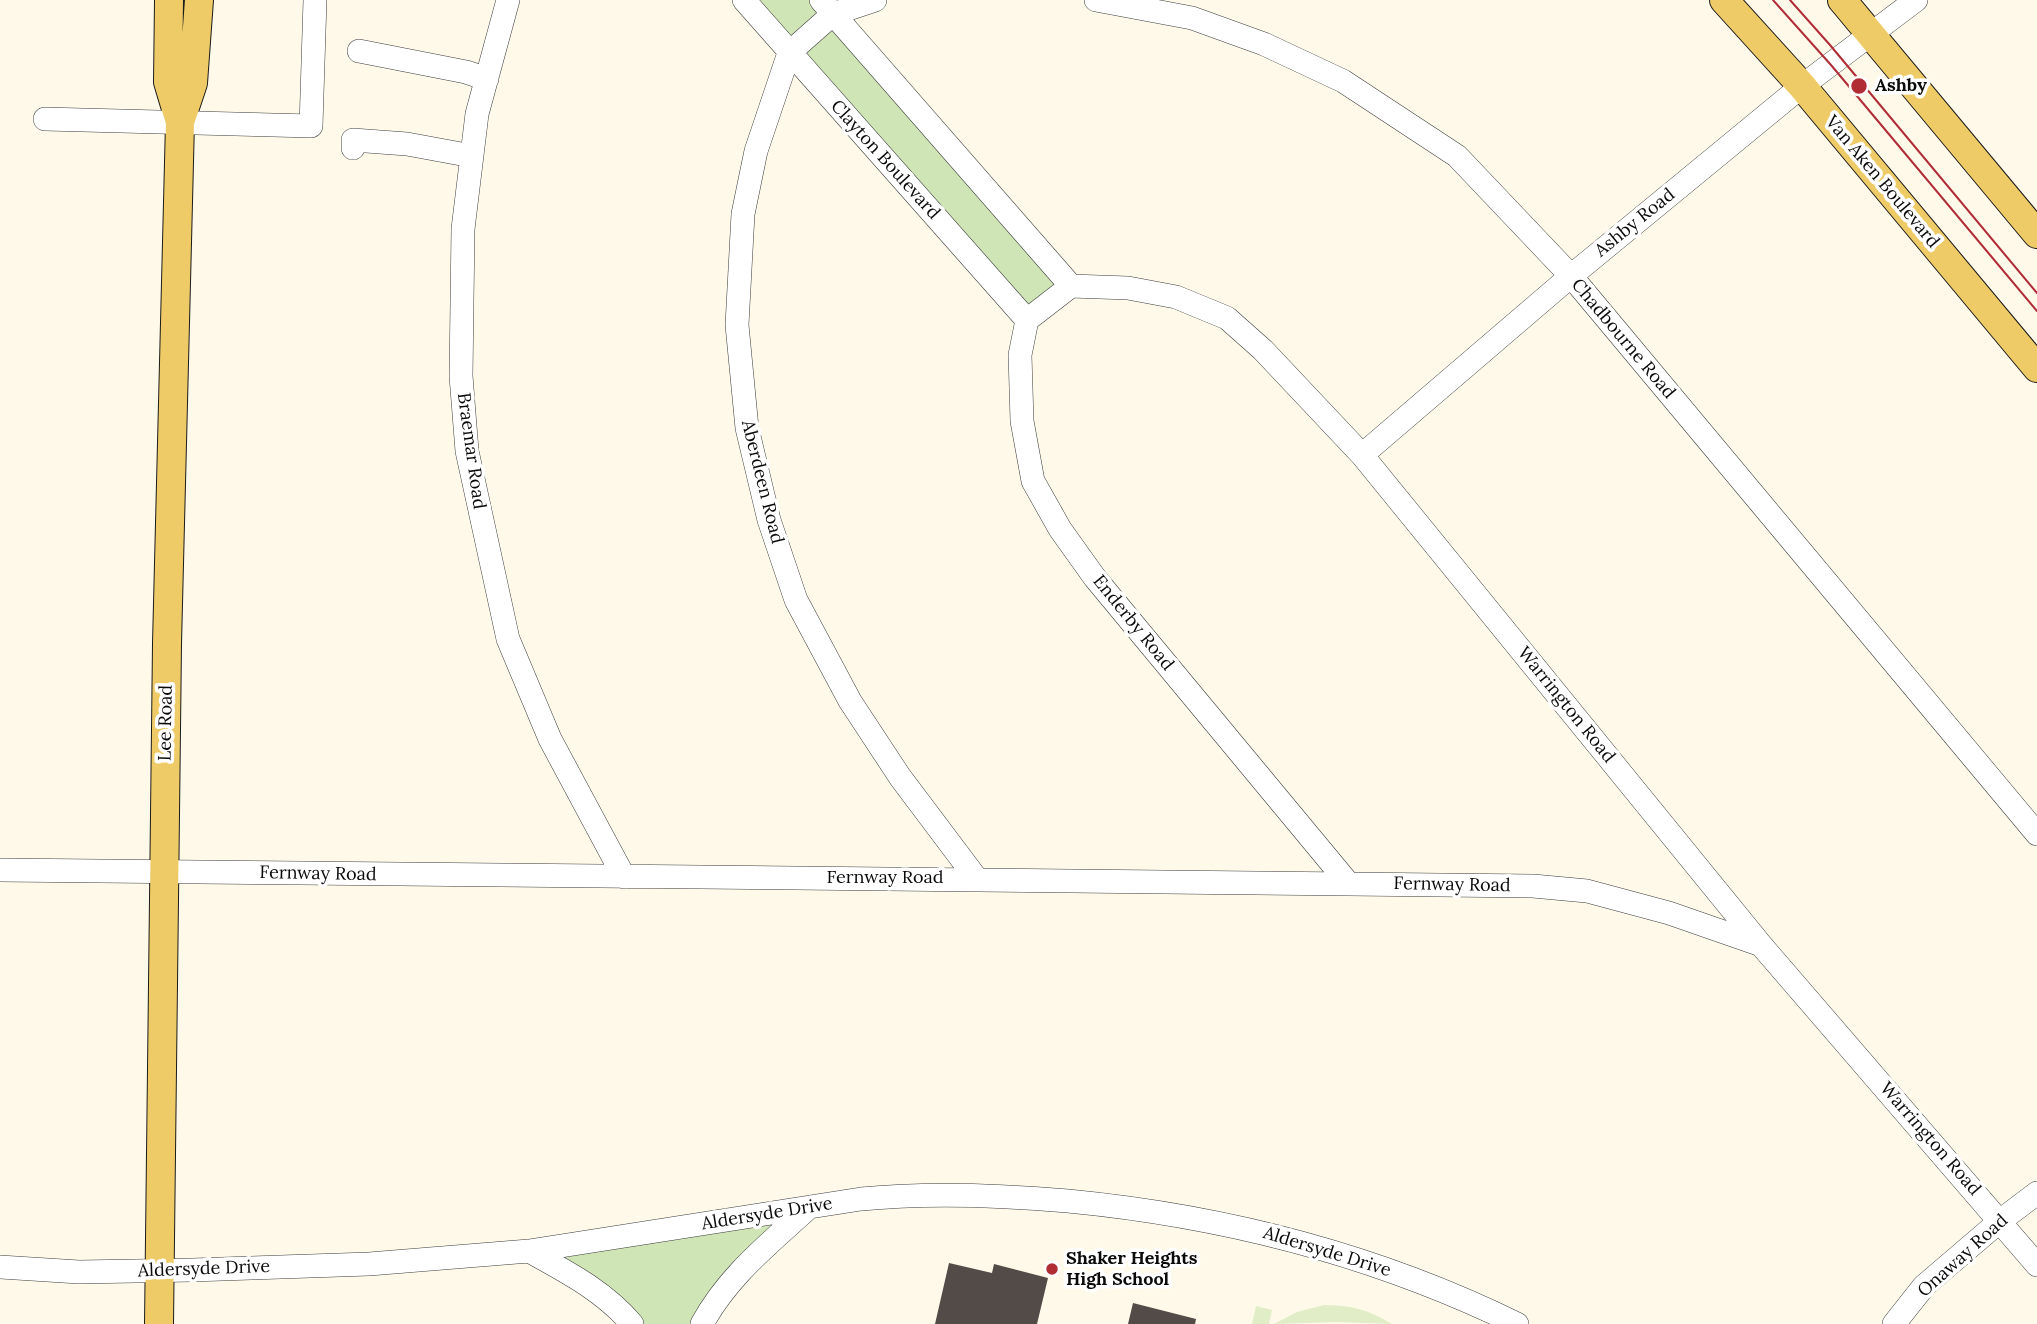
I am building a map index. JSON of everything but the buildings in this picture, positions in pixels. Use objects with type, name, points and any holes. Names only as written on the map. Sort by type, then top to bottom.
[{"type":"main road","name":"Lee Road","points":[[169,0],[168,82],[180,122]]},
{"type":"main road","name":"Lee Road","points":[[159,1324],[168,579],[180,122],[193,83],[199,0]]},
{"type":"main road","name":"Van Aken Boulevard","points":[[1724,0],[1802,86],[2037,368]]},
{"type":"main road","points":[[1842,0],[2037,234]]},
{"type":"street","points":[[45,119],[311,126],[315,0]]},
{"type":"street","name":"Braemar Road","points":[[508,0],[477,114],[463,229],[461,376],[467,452],[508,639],[550,739],[624,877]]},
{"type":"street","name":"Clayton Boulevard","points":[[744,0],[1027,320]]},
{"type":"street","points":[[827,7],[875,0]]},
{"type":"street","name":"Chadbourne Road","points":[[1096,0],[1192,18],[1264,44],[1343,81],[1457,156],[1571,276],[2037,834]]},
{"type":"street","name":"Ashby Road","points":[[1362,456],[1571,276],[1802,86],[1916,0]]},
{"type":"street","points":[[827,7],[1071,286],[1027,320]]},
{"type":"street","name":"Aberdeen Road","points":[[827,7],[789,53],[756,150],[743,214],[737,325],[747,429],[769,520],[796,600],[850,701],[900,777],[976,878]]},
{"type":"street","points":[[360,46],[486,79]]},
{"type":"street","points":[[353,148],[353,140],[407,144],[472,156]]},
{"type":"street","name":"Warrington Road","points":[[1071,286],[1128,288],[1176,297],[1227,318],[1263,350],[1362,456],[1761,945],[2037,1265]]},
{"type":"street","name":"Enderby Road","points":[[1027,320],[1020,355],[1022,421],[1033,481],[1060,529],[1095,578],[1348,883]]},
{"type":"street","name":"Fernway Road","points":[[0,870],[976,878],[1533,886],[1587,891],[1669,913],[1761,945]]},
{"type":"street","name":"Onaway Road","points":[[1894,1324],[1924,1286],[2000,1220],[2037,1193]]},
{"type":"street","name":"Aldersyde Drive","points":[[0,1267],[79,1272],[369,1264],[529,1251],[861,1199],[909,1194],[1027,1197],[1121,1206],[1280,1236],[1382,1267],[1517,1324]]},
{"type":"street","points":[[702,1324],[723,1289],[747,1262],[807,1209]]},
{"type":"street","points":[[529,1251],[574,1275],[605,1296],[632,1324]]},
{"type":"green space","points":[[744,0],[821,0],[1071,286],[1027,320]]},
{"type":"green space","points":[[807,1209],[702,1324],[632,1324],[529,1251]]},
{"type":"green space","points":[[1324,1305],[1359,1309],[1392,1324],[1274,1324],[1297,1312]]},
{"type":"green space","points":[[1256,1306],[1272,1310],[1269,1324],[1252,1324]]},
{"type":"tram line","points":[[1773,0],[1831,65],[2037,311]]},
{"type":"tram line","points":[[1790,0],[2037,293]]},
{"type":"place","name":"Ashby","points":[[1859,86]]},
{"type":"place","name":"Shaker Heights High School","points":[[1052,1269]]}]
